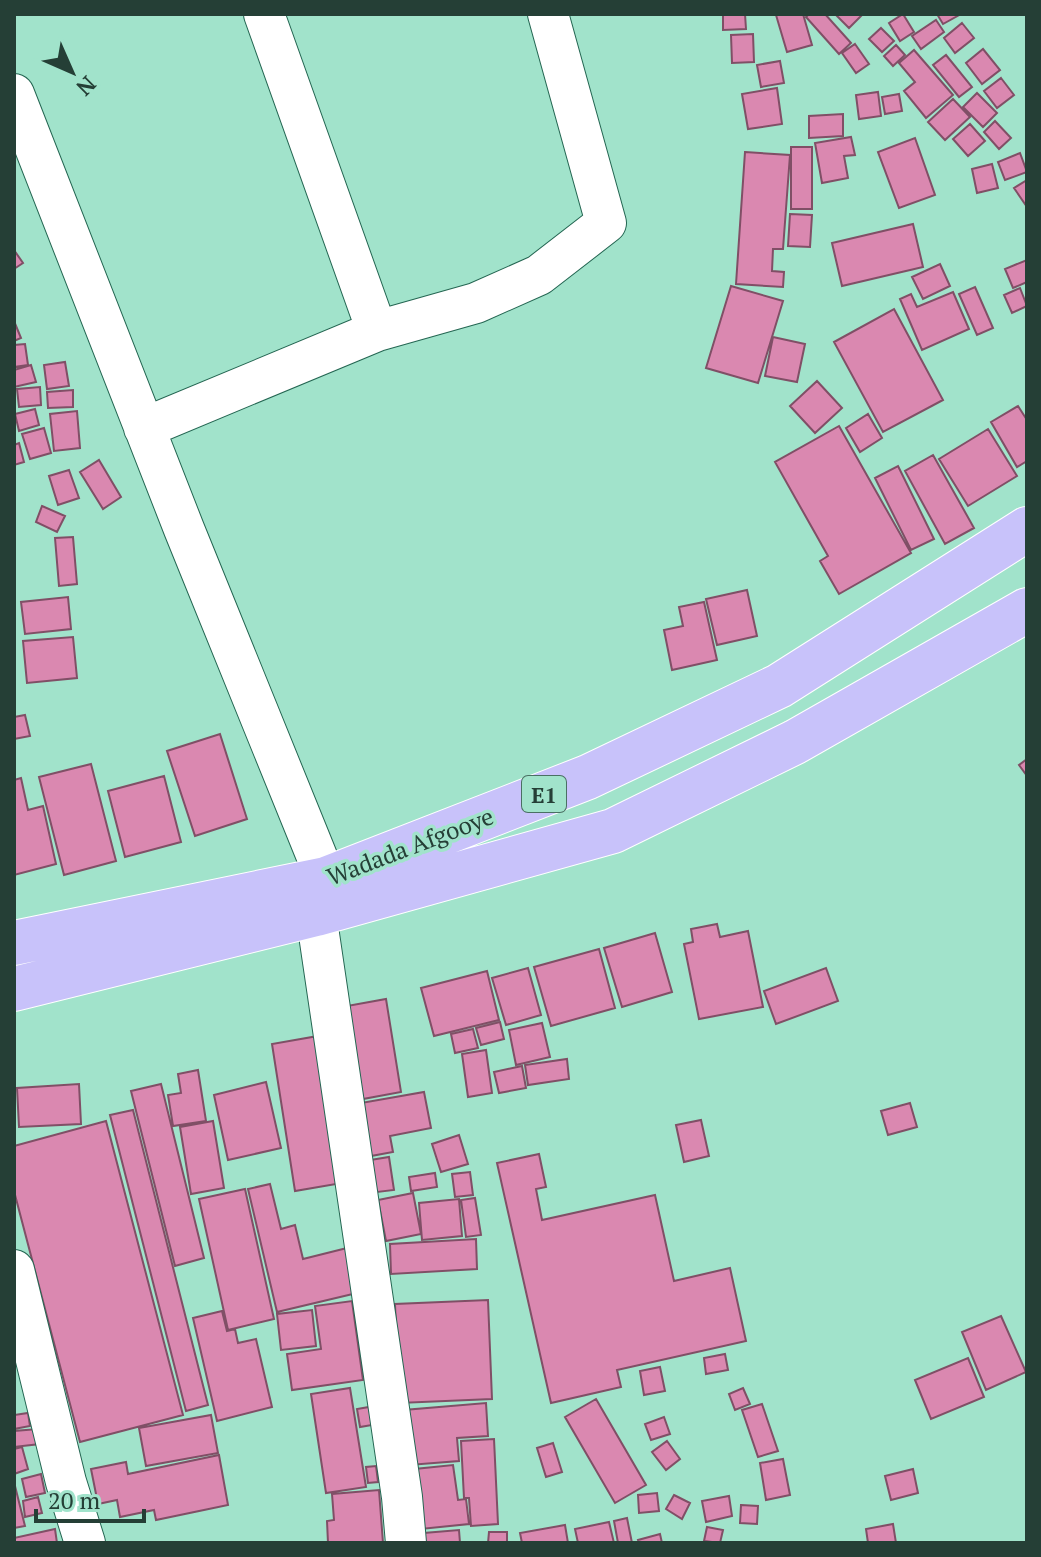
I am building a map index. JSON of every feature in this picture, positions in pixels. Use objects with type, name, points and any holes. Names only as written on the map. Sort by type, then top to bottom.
[{"type":"highway","name":"Wadada Afgooye","points":[[14,943],[321,897],[588,777],[779,686],[1027,529]]},
{"type":"highway","name":"Wadada Afgooye","points":[[14,989],[321,897],[613,831],[795,742],[1027,610]]},
{"type":"street","points":[[264,14],[377,331]]},
{"type":"street","points":[[144,428],[377,331],[476,303],[539,275],[606,223],[548,14]]},
{"type":"street","points":[[14,94],[321,897],[406,1543]]},
{"type":"street","points":[[14,1270],[66,1482],[85,1543]]},
{"type":"building","points":[[745,14],[746,29],[723,30],[723,15]]},
{"type":"building","points":[[803,14],[812,45],[787,52],[776,15]]},
{"type":"building","points":[[809,14],[825,14],[851,43],[839,54],[806,17]]},
{"type":"building","points":[[835,14],[863,14],[849,28]]},
{"type":"building","points":[[903,14],[914,32],[900,41],[889,23]]},
{"type":"building","points":[[937,14],[961,14],[943,24]]},
{"type":"building","points":[[936,20],[944,32],[921,49],[912,36]]},
{"type":"building","points":[[962,23],[974,38],[955,53],[944,38]]},
{"type":"building","points":[[881,28],[894,41],[882,52],[869,39]]},
{"type":"building","points":[[753,34],[754,62],[732,63],[731,35]]},
{"type":"building","points":[[855,44],[869,64],[856,73],[842,53]]},
{"type":"building","points":[[896,45],[905,55],[893,66],[884,56]]},
{"type":"building","points":[[983,49],[1000,70],[982,84],[966,63]]},
{"type":"building","points":[[914,50],[953,95],[926,118],[904,91],[915,82],[899,63]]},
{"type":"building","points":[[946,55],[972,87],[959,97],[933,65]]},
{"type":"building","points":[[780,61],[784,83],[761,87],[757,65]]},
{"type":"building","points":[[1001,78],[1014,95],[997,108],[984,91]]},
{"type":"building","points":[[777,88],[782,124],[748,129],[742,94]]},
{"type":"building","points":[[878,92],[881,116],[859,119],[856,95]]},
{"type":"building","points":[[977,93],[997,113],[983,127],[963,107]]},
{"type":"building","points":[[899,94],[902,111],[885,114],[882,97]]},
{"type":"building","points":[[953,99],[970,117],[945,140],[928,122]]},
{"type":"building","points":[[843,114],[843,136],[809,138],[809,116]]},
{"type":"building","points":[[995,121],[1011,138],[999,149],[984,132]]},
{"type":"building","points":[[970,124],[985,141],[968,156],[953,139]]},
{"type":"building","points":[[851,137],[855,155],[844,156],[848,178],[822,183],[815,143]]},
{"type":"building","points":[[915,138],[935,195],[899,208],[878,152]]},
{"type":"building","points":[[791,147],[812,147],[812,209],[791,209]]},
{"type":"building","points":[[745,152],[790,155],[783,249],[773,249],[772,271],[784,272],[783,287],[736,284]]},
{"type":"building","points":[[1020,153],[1027,172],[1005,180],[998,162]]},
{"type":"building","points":[[992,164],[998,188],[977,193],[972,169]]},
{"type":"building","points":[[1027,180],[1027,207],[1014,188]]},
{"type":"building","points":[[790,214],[812,215],[810,247],[788,246]]},
{"type":"building","points":[[913,224],[923,267],[842,286],[832,243]]},
{"type":"building","points":[[14,250],[23,263],[14,269]]},
{"type":"building","points":[[1027,260],[1027,282],[1013,288],[1005,269]]},
{"type":"building","points":[[940,264],[950,286],[923,299],[912,277]]},
{"type":"building","points":[[731,286],[783,301],[758,383],[706,368]]},
{"type":"building","points":[[975,287],[993,328],[977,335],[959,294]]},
{"type":"building","points":[[1020,288],[1027,306],[1012,313],[1004,295]]},
{"type":"building","points":[[953,292],[969,329],[922,350],[900,299],[911,294],[917,307]]},
{"type":"building","points":[[894,309],[943,400],[883,432],[834,342]]},
{"type":"building","points":[[14,321],[21,338],[14,341]]},
{"type":"building","points":[[773,337],[805,344],[797,382],[765,376]]},
{"type":"building","points":[[25,344],[28,365],[14,367],[14,345]]},
{"type":"building","points":[[65,362],[69,386],[47,389],[44,365]]},
{"type":"building","points":[[31,365],[36,382],[14,387],[14,370]]},
{"type":"building","points":[[817,381],[842,408],[815,433],[790,406]]},
{"type":"building","points":[[40,387],[41,405],[19,407],[17,389]]},
{"type":"building","points":[[73,390],[73,407],[48,408],[47,392]]},
{"type":"building","points":[[1018,406],[1027,420],[1027,461],[1017,467],[991,422]]},
{"type":"building","points":[[35,409],[39,425],[19,431],[15,414]]},
{"type":"building","points":[[77,411],[80,448],[54,451],[50,414]]},
{"type":"building","points":[[868,414],[882,438],[860,452],[846,428]]},
{"type":"building","points":[[839,426],[911,553],[839,594],[820,561],[828,556],[775,462]]},
{"type":"building","points":[[44,428],[51,453],[30,459],[22,434]]},
{"type":"building","points":[[988,429],[1017,476],[968,506],[939,459]]},
{"type":"building","points":[[19,443],[24,462],[14,465],[14,445]]},
{"type":"building","points":[[933,455],[974,528],[945,544],[905,471]]},
{"type":"building","points":[[99,460],[121,497],[103,509],[80,472]]},
{"type":"building","points":[[898,466],[934,539],[911,550],[875,478]]},
{"type":"building","points":[[69,470],[79,498],[58,505],[49,476]]},
{"type":"building","points":[[42,506],[65,516],[57,532],[36,522]]},
{"type":"building","points":[[73,537],[77,584],[59,586],[55,538]]},
{"type":"building","points":[[747,590],[757,636],[717,645],[706,599]]},
{"type":"building","points":[[68,597],[71,629],[25,634],[21,602]]},
{"type":"building","points":[[704,602],[717,660],[672,670],[664,630],[683,626],[679,607]]},
{"type":"building","points":[[73,637],[77,678],[27,683],[23,641]]},
{"type":"building","points":[[25,715],[30,736],[14,739],[14,717]]},
{"type":"building","points":[[220,734],[247,819],[195,836],[167,751]]},
{"type":"building","points":[[1027,759],[1027,776],[1019,765]]},
{"type":"building","points":[[91,764],[116,861],[64,875],[39,777]]},
{"type":"building","points":[[164,776],[181,842],[125,857],[108,791]]},
{"type":"building","points":[[21,778],[28,810],[43,806],[56,864],[14,875],[14,780]]},
{"type":"building","points":[[717,924],[720,937],[748,931],[763,1007],[699,1019],[684,944],[693,942],[691,929]]},
{"type":"building","points":[[655,933],[672,992],[622,1007],[604,948]]},
{"type":"building","points":[[599,949],[615,1008],[551,1026],[534,967]]},
{"type":"building","points":[[528,968],[541,1015],[506,1025],[492,978]]},
{"type":"building","points":[[826,968],[838,1001],[776,1024],[764,991]]},
{"type":"building","points":[[487,971],[499,1020],[434,1036],[421,988]]},
{"type":"building","points":[[386,999],[401,1092],[363,1099],[347,1006]]},
{"type":"building","points":[[500,1022],[504,1039],[481,1045],[476,1028]]},
{"type":"building","points":[[542,1023],[550,1057],[516,1065],[509,1030]]},
{"type":"building","points":[[473,1029],[478,1048],[455,1053],[451,1034]]},
{"type":"building","points":[[318,1036],[342,1183],[295,1191],[272,1044]]},
{"type":"building","points":[[486,1050],[492,1093],[468,1097],[462,1054]]},
{"type":"building","points":[[567,1059],[569,1079],[528,1085],[525,1065]]},
{"type":"building","points":[[522,1066],[526,1088],[499,1093],[494,1072]]},
{"type":"building","points":[[198,1070],[206,1121],[173,1126],[168,1095],[181,1093],[178,1074]]},
{"type":"building","points":[[266,1082],[281,1148],[228,1160],[214,1095]]},
{"type":"building","points":[[79,1084],[81,1124],[19,1127],[17,1088]]},
{"type":"building","points":[[161,1084],[204,1258],[175,1266],[131,1091]]},
{"type":"building","points":[[424,1092],[431,1128],[390,1136],[393,1152],[371,1156],[361,1103]]},
{"type":"building","points":[[910,1103],[917,1127],[888,1135],[881,1111]]},
{"type":"building","points":[[133,1110],[208,1405],[186,1411],[110,1115]]},
{"type":"building","points":[[701,1120],[709,1156],[684,1162],[676,1125]]},
{"type":"building","points":[[106,1121],[183,1415],[80,1442],[14,1191],[14,1146]]},
{"type":"building","points":[[213,1121],[224,1188],[191,1194],[180,1127]]},
{"type":"building","points":[[459,1135],[468,1164],[441,1172],[432,1144]]},
{"type":"building","points":[[539,1154],[546,1187],[536,1189],[542,1220],[655,1195],[674,1281],[730,1268],[746,1341],[617,1370],[621,1387],[551,1403],[497,1163]]},
{"type":"building","points":[[389,1157],[394,1190],[369,1193],[364,1161]]},
{"type":"building","points":[[470,1172],[473,1195],[455,1197],[452,1174]]},
{"type":"building","points":[[435,1173],[437,1187],[411,1191],[409,1177]]},
{"type":"building","points":[[270,1184],[281,1229],[295,1225],[303,1259],[347,1248],[357,1293],[277,1312],[248,1189]]},
{"type":"building","points":[[245,1189],[274,1319],[228,1330],[199,1199]]},
{"type":"building","points":[[413,1193],[421,1234],[386,1241],[378,1200]]},
{"type":"building","points":[[475,1198],[481,1235],[466,1237],[461,1200]]},
{"type":"building","points":[[459,1199],[462,1236],[422,1240],[419,1203]]},
{"type":"building","points":[[476,1239],[477,1269],[391,1274],[390,1244]]},
{"type":"building","points":[[488,1300],[492,1399],[399,1403],[395,1304]]},
{"type":"building","points":[[352,1301],[363,1380],[292,1390],[287,1354],[321,1349],[315,1306]]},
{"type":"building","points":[[312,1310],[316,1346],[281,1350],[277,1314]]},
{"type":"building","points":[[222,1311],[227,1331],[235,1329],[238,1343],[256,1339],[272,1407],[217,1421],[193,1318]]},
{"type":"building","points":[[1001,1316],[1026,1372],[986,1390],[962,1332]]},
{"type":"building","points":[[725,1354],[728,1370],[706,1374],[704,1358]]},
{"type":"building","points":[[968,1358],[984,1397],[931,1419],[915,1380]]},
{"type":"building","points":[[660,1367],[665,1391],[644,1395],[640,1371]]},
{"type":"building","points":[[350,1388],[366,1487],[326,1493],[311,1394]]},
{"type":"building","points":[[743,1388],[750,1404],[735,1410],[729,1394]]},
{"type":"building","points":[[596,1399],[646,1485],[615,1503],[565,1417]]},
{"type":"building","points":[[486,1403],[488,1436],[457,1438],[459,1461],[409,1465],[404,1410]]},
{"type":"building","points":[[762,1404],[778,1451],[758,1457],[742,1410]]},
{"type":"building","points":[[369,1407],[372,1425],[360,1427],[357,1409]]},
{"type":"building","points":[[28,1413],[30,1426],[14,1429],[14,1415]]},
{"type":"building","points":[[211,1415],[218,1453],[146,1466],[139,1428]]},
{"type":"building","points":[[664,1417],[670,1434],[651,1440],[645,1424]]},
{"type":"building","points":[[38,1429],[40,1444],[14,1447],[14,1431]]},
{"type":"building","points":[[494,1439],[498,1524],[471,1526],[469,1498],[464,1498],[461,1441]]},
{"type":"building","points":[[667,1441],[680,1459],[666,1470],[652,1452]]},
{"type":"building","points":[[553,1443],[562,1472],[546,1477],[537,1448]]},
{"type":"building","points":[[22,1447],[28,1469],[14,1474],[14,1449]]},
{"type":"building","points":[[219,1455],[228,1505],[156,1520],[154,1510],[120,1517],[117,1500],[98,1504],[91,1469],[126,1462],[128,1474]]},
{"type":"building","points":[[783,1459],[790,1495],[766,1500],[760,1463]]},
{"type":"building","points":[[453,1465],[458,1500],[466,1499],[469,1524],[411,1530],[405,1470]]},
{"type":"building","points":[[376,1466],[378,1482],[368,1483],[366,1467]]},
{"type":"building","points":[[913,1469],[918,1493],[891,1500],[885,1476]]},
{"type":"building","points":[[41,1474],[45,1493],[26,1497],[22,1479]]},
{"type":"building","points":[[14,1482],[25,1526],[14,1528]]},
{"type":"building","points":[[379,1490],[383,1543],[328,1543],[327,1521],[334,1520],[332,1494]]},
{"type":"building","points":[[657,1493],[659,1511],[639,1513],[638,1495]]},
{"type":"building","points":[[674,1495],[690,1503],[682,1519],[666,1509]]},
{"type":"building","points":[[729,1496],[732,1516],[706,1522],[702,1501]]},
{"type":"building","points":[[38,1497],[42,1513],[25,1517],[23,1501]]},
{"type":"building","points":[[741,1505],[758,1506],[757,1524],[740,1523]]},
{"type":"building","points":[[627,1518],[632,1543],[618,1543],[614,1521]]},
{"type":"building","points":[[609,1522],[614,1543],[578,1543],[575,1529]]},
{"type":"building","points":[[893,1524],[896,1543],[868,1543],[866,1529]]},
{"type":"building","points":[[565,1525],[568,1543],[522,1543],[520,1533]]},
{"type":"building","points":[[707,1527],[723,1530],[720,1543],[704,1541]]},
{"type":"building","points":[[55,1529],[57,1543],[14,1543],[14,1538]]},
{"type":"building","points":[[459,1530],[460,1543],[413,1543],[412,1534]]},
{"type":"building","points":[[489,1532],[507,1532],[507,1543],[488,1543]]},
{"type":"building","points":[[660,1534],[662,1543],[639,1543],[638,1540]]}]
